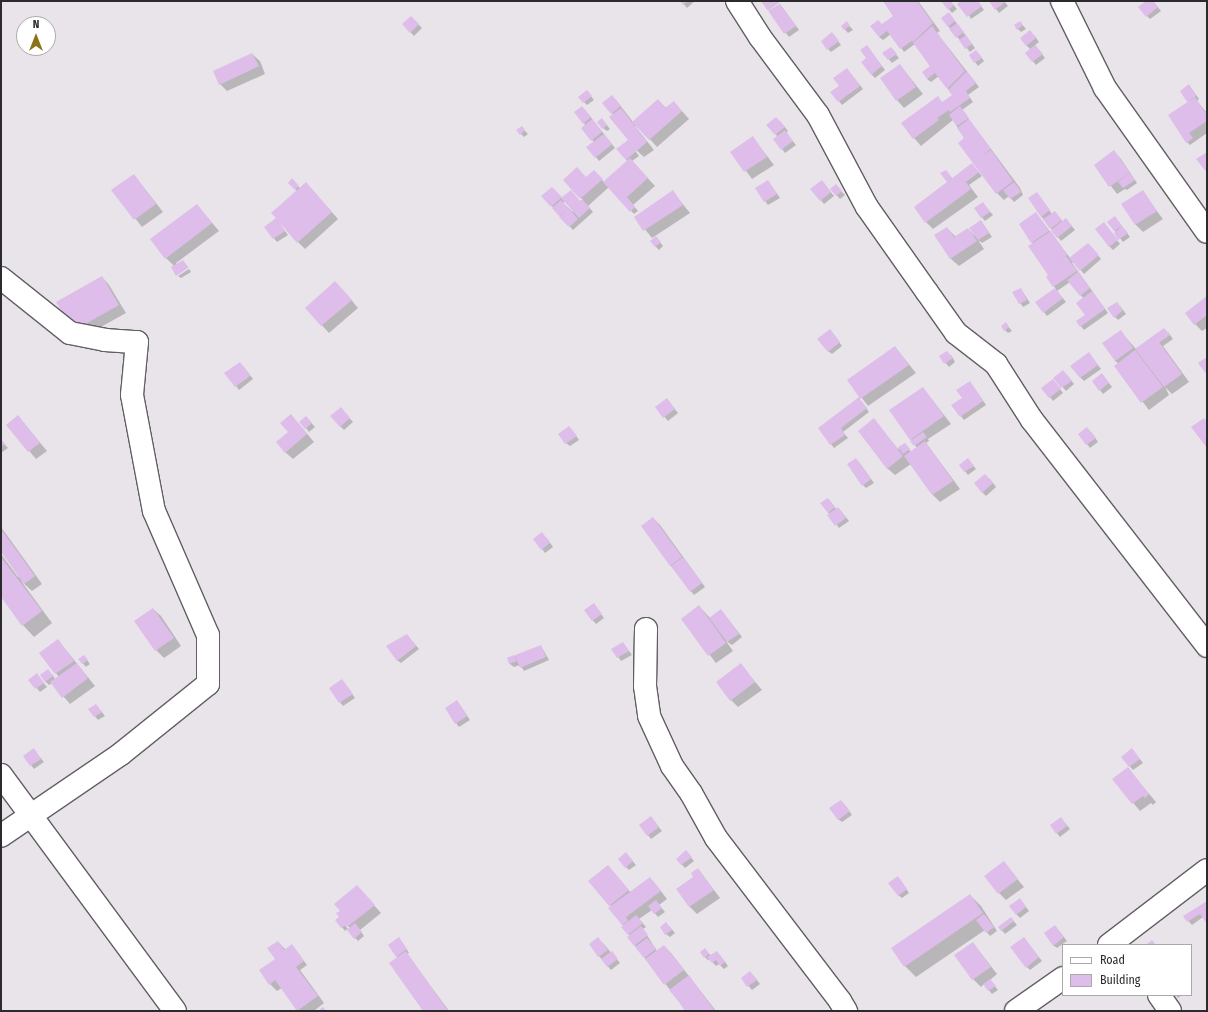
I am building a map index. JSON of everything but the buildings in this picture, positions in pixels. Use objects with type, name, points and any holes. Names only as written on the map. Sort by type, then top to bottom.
[{"type":"street","points":[[737,1],[760,37],[818,115],[867,207],[956,332],[996,364],[1032,420],[1207,646]]},
{"type":"street","points":[[1062,1],[1106,88],[1207,232]]},
{"type":"street","points":[[1,278],[70,333],[105,340],[137,342],[132,395],[154,512],[208,635],[208,684],[121,754],[1,836]]},
{"type":"street","points":[[646,628],[645,686],[649,716],[672,766],[691,792],[716,838],[835,994],[846,1011]]},
{"type":"street","points":[[1,775],[175,1011]]},
{"type":"street","points":[[1119,942],[1207,870]]},
{"type":"street","points":[[1016,1011],[1062,979]]},
{"type":"street","points":[[1160,996],[1170,1011]]}]
